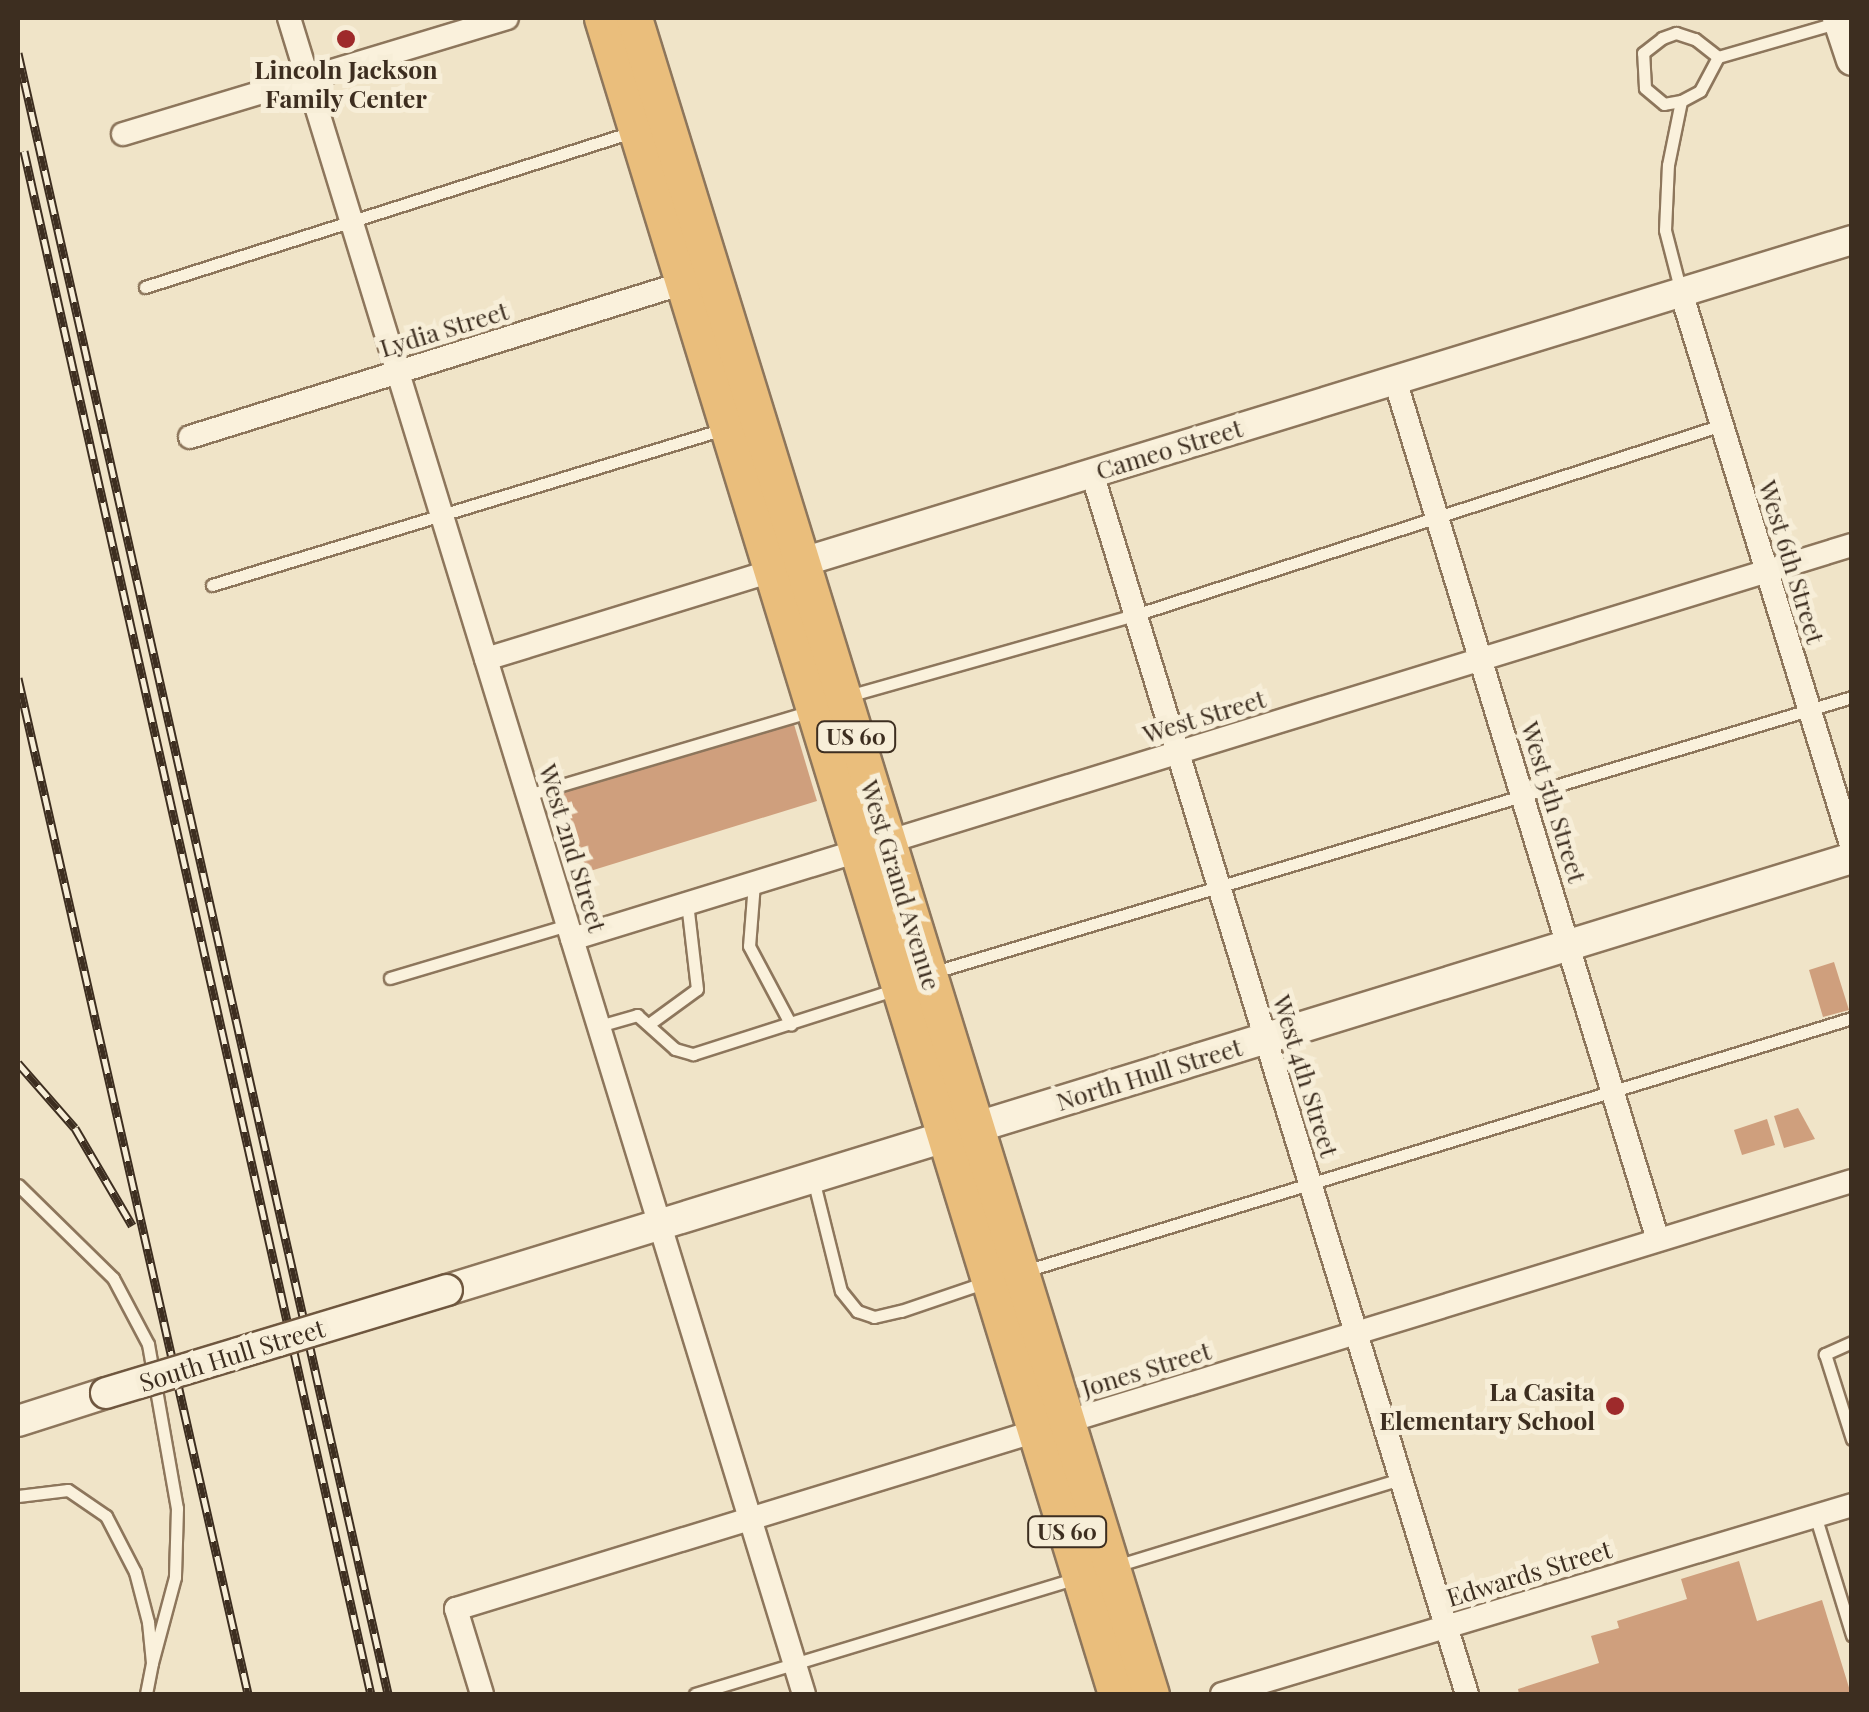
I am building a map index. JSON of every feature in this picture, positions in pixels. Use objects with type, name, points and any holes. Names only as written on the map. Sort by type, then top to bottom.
[{"type":"highway","name":"West Grand Avenue","points":[[602,18],[636,131],[698,278],[1006,1276],[1096,1572],[1116,1694]]},
{"type":"highway","name":"West Grand Avenue","points":[[634,18],[698,278],[728,428],[787,567]]},
{"type":"highway","name":"West Grand Avenue","points":[[1096,1572],[1151,1694]]},
{"type":"main road","points":[[1839,20],[1852,60]]},
{"type":"main road","name":"North Hull Street","points":[[446,1290],[1852,858]]},
{"type":"main road","name":"South Hull Street","points":[[18,1421],[446,1290]]},
{"type":"street","name":"West 2nd Street","points":[[289,18],[804,1694]]},
{"type":"street","points":[[123,134],[507,18]]},
{"type":"street","name":"Cameo Street","points":[[486,659],[1852,240]]},
{"type":"street","name":"Lydia Street","points":[[190,438],[698,278]]},
{"type":"street","name":"West 6th Street","points":[[1681,292],[1852,848]]},
{"type":"street","name":"West 5th Street","points":[[1395,380],[1658,1240]]},
{"type":"street","name":"West 4th Street","points":[[1092,473],[1467,1694]]},
{"type":"street","name":"West Street","points":[[570,932],[754,883],[1852,546]]},
{"type":"street","name":"Jones Street","points":[[482,1694],[456,1610],[1852,1180]]},
{"type":"street","name":"Edwards Street","points":[[1222,1694],[1852,1504]]},
{"type":"lane","points":[[1718,57],[1676,34],[1642,53],[1645,88],[1664,104],[1681,101],[1700,91],[1718,57],[1839,20]]},
{"type":"lane","points":[[1681,101],[1668,165],[1665,230],[1681,292]]},
{"type":"lane","points":[[145,286],[636,131]]},
{"type":"lane","points":[[528,795],[1135,614],[1437,514],[1722,426]]},
{"type":"lane","points":[[212,586],[728,428]]},
{"type":"lane","points":[[599,1026],[637,1014],[675,1049],[693,1054],[791,1025],[914,981],[1852,698]]},
{"type":"lane","points":[[754,883],[749,946],[791,1025]]},
{"type":"lane","points":[[650,1024],[697,989],[687,903]]},
{"type":"lane","points":[[390,978],[570,932]]},
{"type":"lane","points":[[813,1178],[841,1291],[857,1310],[874,1316],[1852,1018]]},
{"type":"lane","points":[[18,1185],[113,1278],[148,1344],[177,1508],[176,1577],[146,1694]]},
{"type":"lane","points":[[1852,1342],[1825,1354],[1852,1439]]},
{"type":"lane","points":[[695,1694],[1400,1479]]},
{"type":"lane","points":[[18,1496],[68,1490],[106,1516],[134,1572],[152,1663]]},
{"type":"lane","points":[[1815,1516],[1852,1635]]},
{"type":"building","points":[[793,721],[817,801],[587,872],[562,793]]},
{"type":"building","points":[[1834,962],[1849,1010],[1823,1017],[1809,970]]},
{"type":"building","points":[[1798,1108],[1815,1139],[1784,1148],[1774,1116]]},
{"type":"building","points":[[1767,1119],[1775,1145],[1742,1155],[1734,1130]]},
{"type":"building","points":[[1739,1561],[1757,1621],[1822,1600],[1851,1694],[1519,1694],[1518,1689],[1599,1663],[1591,1636],[1619,1628],[1617,1621],[1687,1599],[1681,1579]]},
{"type":"railway","points":[[18,53],[388,1694]]},
{"type":"railway","points":[[24,151],[371,1694]]},
{"type":"railway","points":[[18,678],[248,1694]]},
{"type":"railway","points":[[18,1063],[75,1128],[132,1225]]},
{"type":"place","name":"Lincoln Jackson Family Center","points":[[346,39]]},
{"type":"place","name":"La Casita Elementary School","points":[[1615,1406]]}]
